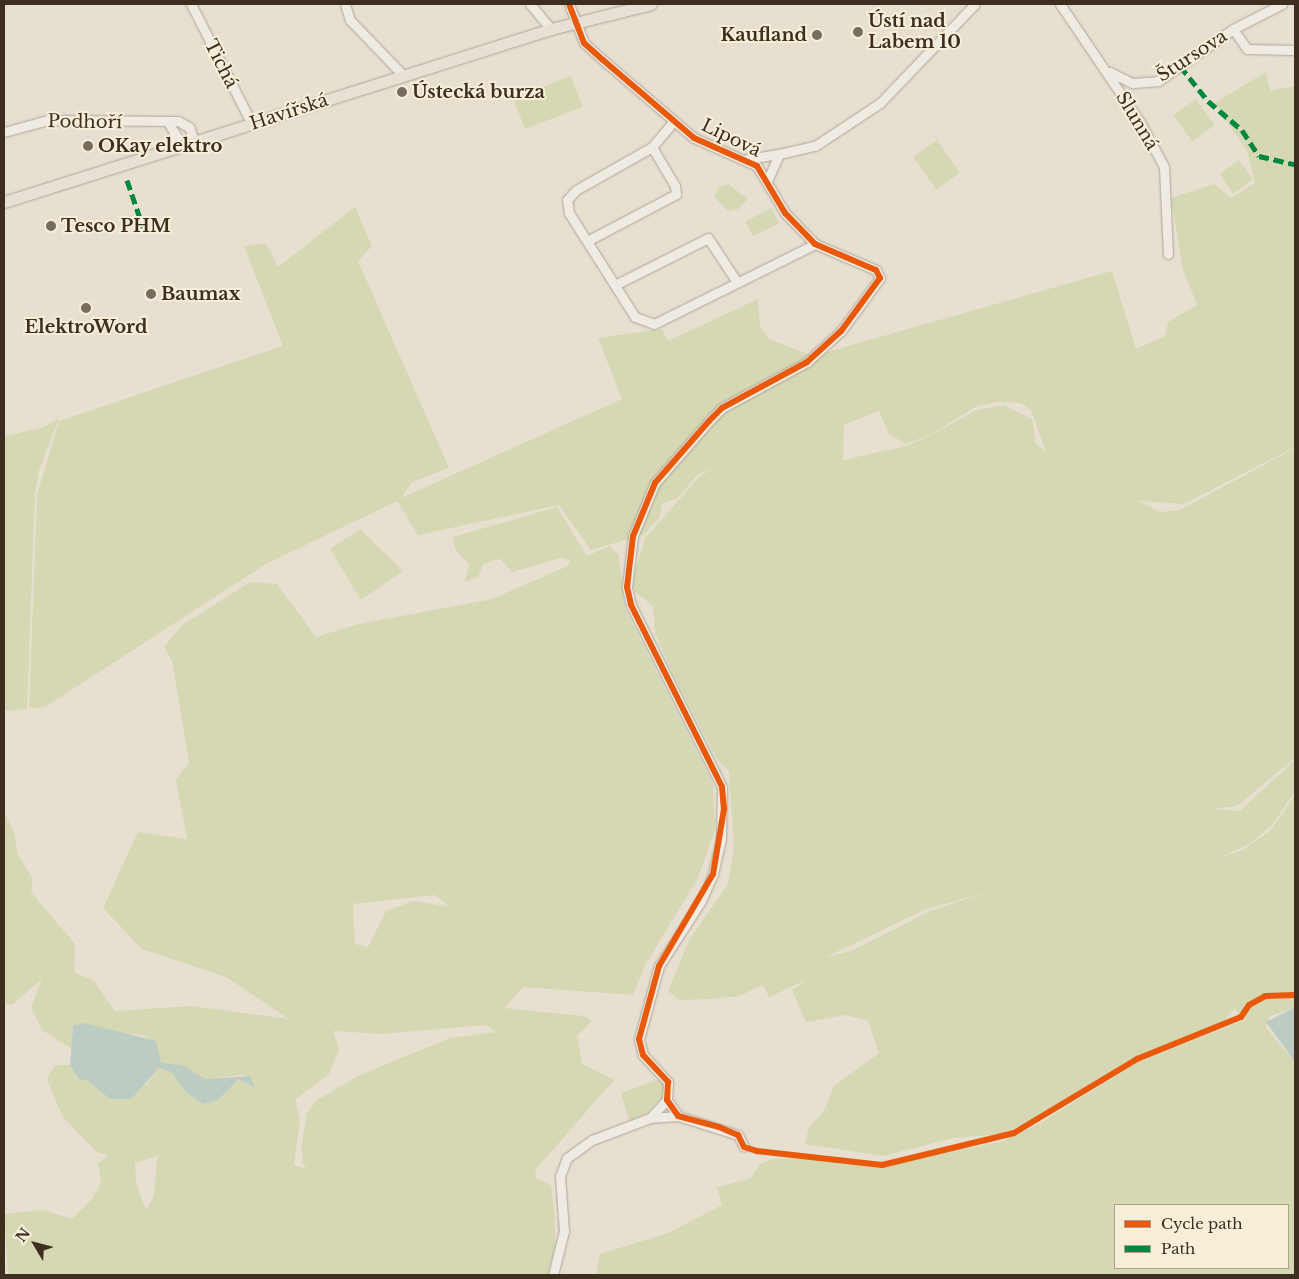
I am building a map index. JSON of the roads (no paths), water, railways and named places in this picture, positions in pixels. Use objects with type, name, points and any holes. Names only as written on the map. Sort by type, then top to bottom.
[{"type":"main road","name":"Havířská","points":[[4,202],[551,29],[651,4]]},
{"type":"street","name":"Tichá","points":[[191,4],[252,124]]},
{"type":"street","points":[[345,4],[350,20],[403,75]]},
{"type":"street","points":[[530,4],[551,29]]},
{"type":"street","name":"Lipová","points":[[568,4],[574,22],[592,51],[694,138],[747,159],[768,179],[786,213],[815,244],[876,270],[879,280],[840,332],[807,362],[722,408],[709,421],[655,484],[633,536],[627,587],[631,605],[718,778],[724,809],[713,874],[659,966],[639,1039],[643,1055],[668,1082],[667,1100]]},
{"type":"street","points":[[747,159],[815,146],[880,103],[975,4]]},
{"type":"street","name":"Slunná","points":[[1060,4],[1102,65],[1164,167],[1168,254]]},
{"type":"street","name":"Štursova","points":[[1102,65],[1124,81],[1158,80],[1234,29],[1282,4]]},
{"type":"street","points":[[1234,29],[1247,49],[1295,50]]},
{"type":"street","name":"Podhoří","points":[[4,132],[48,120],[168,122],[189,127],[194,141]]},
{"type":"street","points":[[167,150],[177,137],[168,122]]},
{"type":"street","points":[[673,122],[652,147],[571,194],[569,213],[635,318],[654,324],[815,244]]},
{"type":"street","points":[[587,241],[676,194],[675,186],[652,147]]},
{"type":"street","points":[[768,179],[779,154]]},
{"type":"street","points":[[615,285],[708,238],[737,282]]},
{"type":"street","points":[[650,1118],[667,1100],[678,1116]]},
{"type":"street","points":[[553,1275],[564,1231],[560,1176],[567,1158],[592,1140],[650,1118],[678,1116],[732,1132],[744,1147]]},
{"type":"place","name":"Ústí nad Labem 10","points":[[858,32]]},
{"type":"place","name":"Kaufland","points":[[817,35]]},
{"type":"place","name":"Ústecká burza","points":[[402,92]]},
{"type":"place","name":"OKay elektro","points":[[88,146]]},
{"type":"place","name":"Tesco PHM","points":[[51,226]]},
{"type":"place","name":"Baumax","points":[[151,294]]},
{"type":"place","name":"ElektroWord","points":[[86,308]]}]
